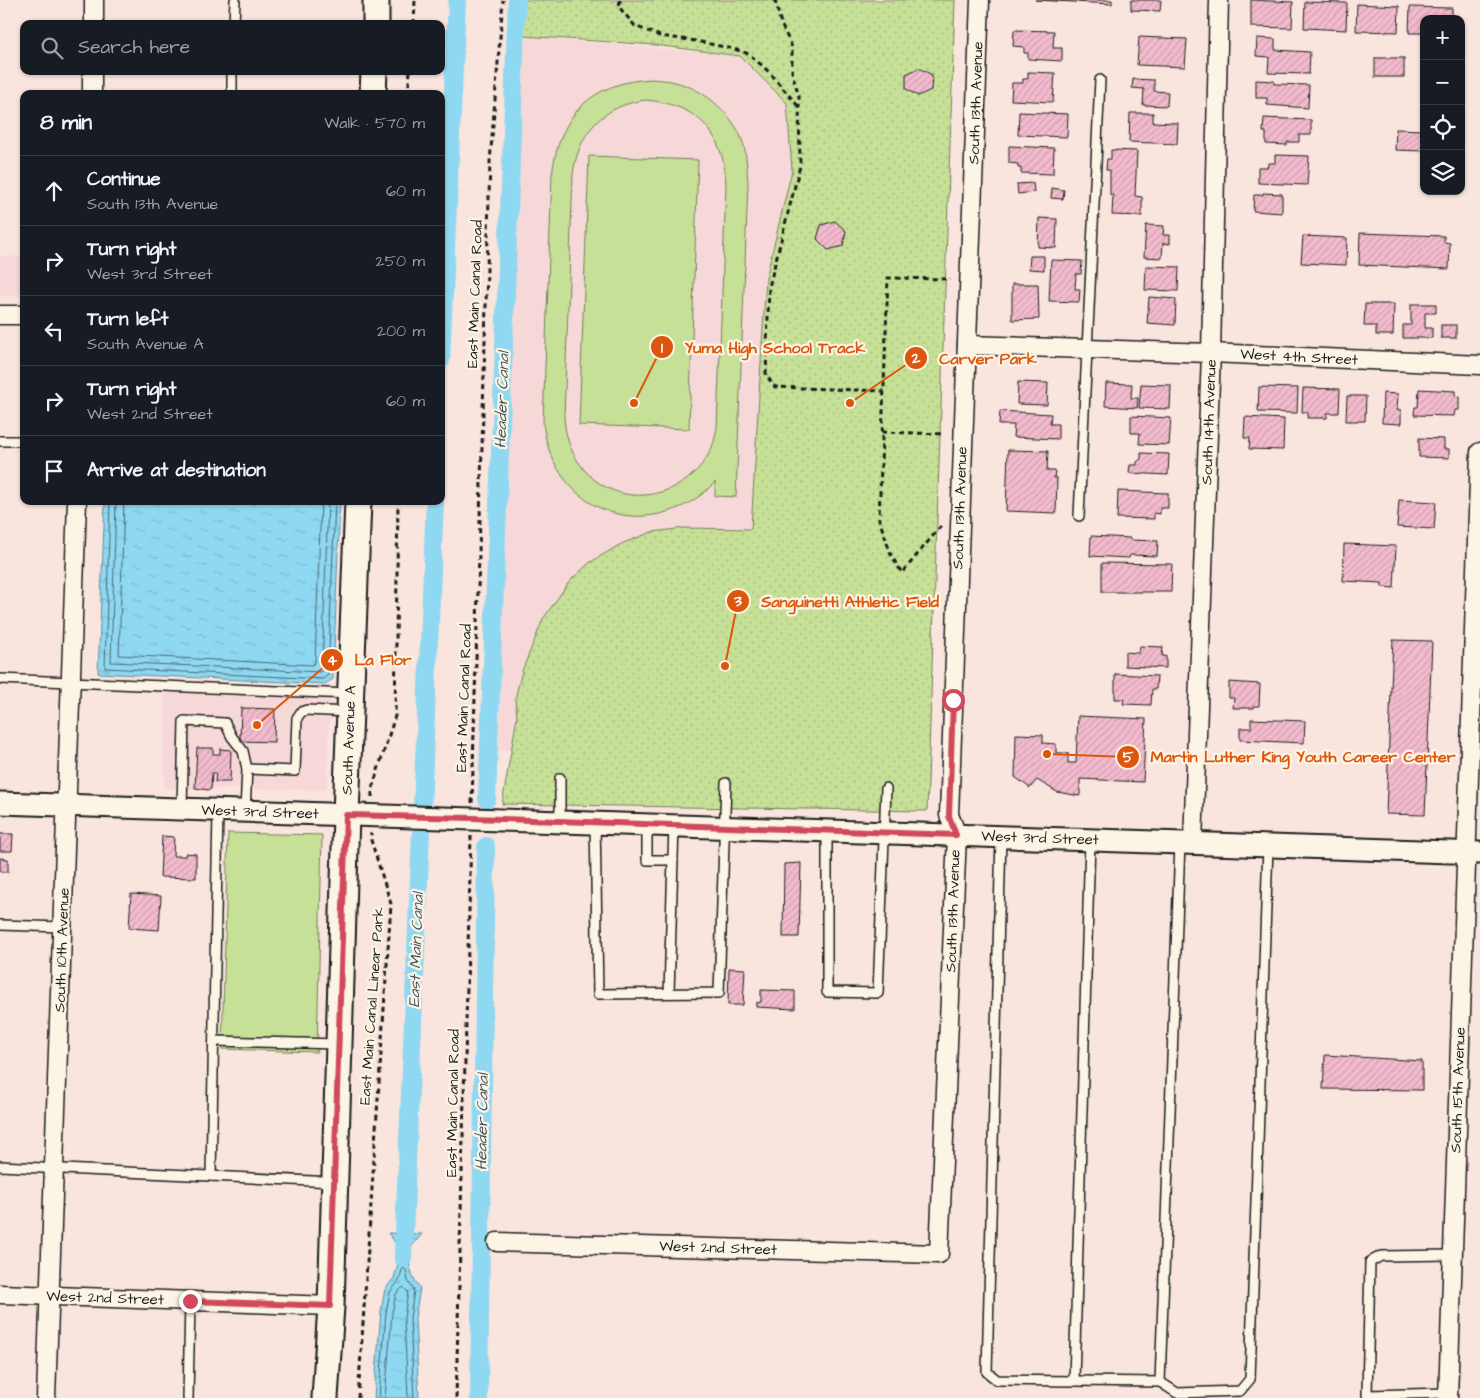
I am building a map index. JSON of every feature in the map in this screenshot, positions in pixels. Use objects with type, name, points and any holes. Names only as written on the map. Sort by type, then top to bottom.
[{"type":"main road","points":[[376,0],[376,20]]},
{"type":"main road","points":[[373,90],[374,75]]},
{"type":"main road","name":"South Avenue A","points":[[325,1398],[335,1182],[358,505]]},
{"type":"street","points":[[94,0],[94,20]]},
{"type":"street","name":"South 13th Avenue","points":[[939,1254],[956,835],[949,816],[980,0]]},
{"type":"street","name":"South 14th Avenue","points":[[1187,843],[1211,353],[1219,0]]},
{"type":"street","points":[[92,75],[92,90]]},
{"type":"street","points":[[0,314],[20,316]]},
{"type":"street","name":"West 4th Street","points":[[967,345],[1211,353],[1480,365]]},
{"type":"street","name":"South 15th Avenue","points":[[1448,1395],[1453,1254],[1473,853],[1480,452]]},
{"type":"street","name":"South 10th Avenue","points":[[46,1398],[77,505]]},
{"type":"street","name":"West 3rd Street","points":[[0,803],[1473,853]]},
{"type":"street","name":"West 2nd Street","points":[[497,1242],[939,1254]]},
{"type":"street","name":"West 2nd Street","points":[[0,1294],[330,1306]]},
{"type":"lane","points":[[234,20],[235,0]]},
{"type":"lane","points":[[232,75],[232,90]]},
{"type":"lane","points":[[1079,516],[1100,80]]},
{"type":"lane","points":[[0,441],[20,441]]},
{"type":"lane","points":[[0,679],[70,682],[351,703]]},
{"type":"lane","points":[[247,769],[295,771],[297,718],[301,712],[351,703]]},
{"type":"lane","points":[[182,809],[184,721],[225,723],[232,737],[243,751],[247,769],[245,811]]},
{"type":"lane","points":[[560,778],[560,821]]},
{"type":"lane","points":[[596,822],[598,994],[719,993],[726,783]]},
{"type":"lane","points":[[827,831],[827,992],[878,994],[886,788]]},
{"type":"lane","points":[[211,1176],[218,810]]},
{"type":"lane","points":[[647,824],[647,860],[673,860]]},
{"type":"lane","points":[[669,993],[674,825]]},
{"type":"lane","points":[[1001,837],[987,1372],[997,1380],[1160,1382],[1177,1393],[1240,1391],[1250,1379],[1268,846]]},
{"type":"lane","points":[[1074,1381],[1090,840]]},
{"type":"lane","points":[[1160,1382],[1187,843]]},
{"type":"lane","points":[[0,925],[62,927]]},
{"type":"lane","points":[[214,1041],[339,1044]]},
{"type":"lane","points":[[0,1166],[335,1182]]},
{"type":"lane","points":[[1448,1395],[1367,1395],[1370,1262],[1381,1256],[1453,1254]]},
{"type":"lane","points":[[188,1398],[190,1301]]},
{"type":"path","points":[[414,20],[415,0]]},
{"type":"path","name":"East Main Canal Road","points":[[456,1398],[464,818],[490,162],[503,0]]},
{"type":"path","points":[[620,0],[619,7],[635,26],[660,36],[696,41],[749,54],[799,107]]},
{"type":"path","points":[[775,0],[781,24],[792,47],[792,72],[799,97],[800,166],[769,287],[766,375],[775,387],[884,392]]},
{"type":"path","points":[[408,90],[410,75]]},
{"type":"path","points":[[941,526],[902,573],[891,555],[879,519],[882,432],[888,278],[950,280]]},
{"type":"path","points":[[882,432],[945,434]]},
{"type":"path","name":"East Main Canal Linear Park","points":[[358,1398],[391,904],[371,840],[380,816],[372,789],[394,716],[398,505]]},
{"type":"shaded area","points":[[523,36],[740,56],[787,103],[792,170],[766,278],[751,529],[543,619],[522,671],[515,699],[517,717],[512,750],[498,751]]},
{"type":"shaded area","points":[[0,256],[20,257],[20,296],[0,296]]},
{"type":"shaded area","points":[[165,693],[330,697],[327,790],[164,788]]},
{"type":"green space","points":[[523,0],[955,0],[927,811],[502,804],[517,717],[515,699],[522,671],[543,619],[569,582],[589,563],[621,544],[652,532],[685,528],[751,529],[766,278],[792,170],[787,103],[740,56],[655,45],[523,36]]},
{"type":"green space","points":[[652,79],[675,82],[697,91],[718,105],[727,114],[740,135],[745,151],[748,184],[736,497],[715,496],[715,482],[699,497],[681,507],[667,512],[644,516],[621,515],[601,508],[583,498],[568,483],[556,465],[547,445],[543,422],[552,175],[556,154],[562,135],[571,119],[582,106],[595,95],[612,87]],"holes":[[[646,100],[664,103],[694,115],[705,124],[714,136],[724,166],[726,185],[717,428],[708,456],[687,479],[667,490],[647,495],[628,494],[611,490],[596,481],[583,468],[573,453],[567,436],[564,416],[573,174],[576,159],[587,133],[606,115],[617,108],[631,103]]]},
{"type":"green space","points":[[589,156],[698,160],[689,429],[579,425]]},
{"type":"green space","points":[[228,833],[322,835],[317,1052],[222,1049]]},
{"type":"water","points":[[105,505],[340,505],[333,679],[325,684],[98,673]]},
{"type":"water","points":[[388,1233],[422,1234],[412,1246],[409,1257],[412,1274],[420,1288],[415,1318],[419,1398],[374,1398],[381,1311],[385,1289],[394,1278],[400,1257],[397,1245]]},
{"type":"building","points":[[1035,0],[1112,0],[1112,4]]},
{"type":"building","points":[[1131,0],[1161,0],[1160,11],[1131,10]]},
{"type":"building","points":[[1251,0],[1293,2],[1292,28],[1251,27]]},
{"type":"building","points":[[1305,2],[1347,3],[1346,30],[1304,28]]},
{"type":"building","points":[[1357,4],[1399,6],[1398,32],[1356,31]]},
{"type":"building","points":[[1410,7],[1452,8],[1452,15],[1420,15],[1420,33],[1409,33]]},
{"type":"building","points":[[1014,30],[1054,31],[1053,48],[1062,48],[1062,61],[1028,59],[1028,53],[1024,53],[1024,47],[1013,46]]},
{"type":"building","points":[[1139,37],[1187,39],[1185,67],[1137,65]]},
{"type":"building","points":[[1257,38],[1275,39],[1275,50],[1310,52],[1309,74],[1268,73],[1269,57],[1256,56]]},
{"type":"building","points":[[1375,58],[1404,58],[1404,77],[1375,77]]},
{"type":"building","points":[[919,68],[932,75],[931,90],[918,96],[906,89],[906,74]]},
{"type":"building","points":[[1028,72],[1055,73],[1053,102],[1011,100],[1012,83],[1023,83],[1023,79],[1028,79]]},
{"type":"building","points":[[1133,79],[1154,80],[1154,91],[1168,92],[1167,106],[1143,105],[1144,89],[1132,88]]},
{"type":"building","points":[[1256,80],[1274,81],[1274,84],[1309,85],[1308,108],[1267,105],[1267,98],[1256,98]]},
{"type":"building","points":[[1019,112],[1068,114],[1067,137],[1018,135]]},
{"type":"building","points":[[1130,113],[1153,113],[1153,122],[1178,123],[1177,144],[1129,142]]},
{"type":"building","points":[[1264,118],[1311,120],[1311,135],[1299,135],[1299,142],[1287,142],[1287,145],[1266,144],[1266,132],[1263,132]]},
{"type":"building","points":[[1396,129],[1420,130],[1420,151],[1395,150]]},
{"type":"building","points":[[1009,146],[1054,148],[1053,174],[1021,173],[1021,168],[1018,168],[1018,164],[1009,163]]},
{"type":"building","points":[[1111,150],[1137,151],[1135,196],[1142,197],[1142,216],[1112,215],[1113,195],[1110,195],[1110,170],[1106,170],[1107,159],[1111,159]]},
{"type":"building","points":[[1275,155],[1309,156],[1307,185],[1258,183],[1258,167],[1268,167],[1268,163],[1275,163]]},
{"type":"building","points":[[1033,183],[1034,192],[1018,194],[1017,184]]},
{"type":"building","points":[[1052,188],[1064,190],[1063,199],[1051,198]]},
{"type":"building","points":[[1263,193],[1282,194],[1282,213],[1253,211],[1254,195],[1263,195]]},
{"type":"building","points":[[1039,218],[1057,219],[1056,248],[1038,247]]},
{"type":"building","points":[[835,221],[846,231],[843,246],[828,250],[817,239],[821,225]]},
{"type":"building","points":[[1146,225],[1164,226],[1163,235],[1170,235],[1170,244],[1163,243],[1162,258],[1144,257]]},
{"type":"building","points":[[1360,233],[1444,236],[1444,242],[1450,243],[1449,269],[1359,265]]},
{"type":"building","points":[[1303,236],[1347,238],[1346,265],[1301,263]]},
{"type":"building","points":[[1030,256],[1044,256],[1044,270],[1029,269]]},
{"type":"building","points":[[1051,260],[1082,261],[1081,274],[1076,274],[1075,289],[1080,289],[1079,302],[1049,301]]},
{"type":"building","points":[[1146,266],[1179,267],[1178,291],[1145,290]]},
{"type":"building","points":[[1012,284],[1038,284],[1039,319],[1012,320]]},
{"type":"building","points":[[1149,297],[1176,299],[1175,325],[1147,323]]},
{"type":"building","points":[[1365,304],[1394,304],[1393,335],[1376,335],[1376,326],[1364,326]]},
{"type":"building","points":[[1411,304],[1436,304],[1436,313],[1425,313],[1425,328],[1432,328],[1432,338],[1403,338],[1403,325],[1411,325]]},
{"type":"building","points":[[1441,325],[1456,325],[1456,338],[1441,338]]},
{"type":"building","points":[[1018,382],[1048,383],[1047,405],[1017,404]]},
{"type":"building","points":[[1106,383],[1132,384],[1131,398],[1138,398],[1137,408],[1105,406]]},
{"type":"building","points":[[1141,384],[1171,385],[1170,409],[1139,408]]},
{"type":"building","points":[[1259,387],[1298,388],[1297,413],[1258,412]]},
{"type":"building","points":[[1303,388],[1340,389],[1339,413],[1327,413],[1327,418],[1307,418],[1308,412],[1302,412]]},
{"type":"building","points":[[1419,389],[1455,391],[1455,396],[1459,397],[1459,410],[1455,410],[1454,416],[1414,415],[1415,407],[1418,407]]},
{"type":"building","points":[[1383,393],[1398,394],[1397,410],[1401,410],[1401,424],[1382,423]]},
{"type":"building","points":[[1347,396],[1366,396],[1365,421],[1346,421]]},
{"type":"building","points":[[1000,411],[1051,414],[1050,424],[1058,424],[1058,439],[1013,437],[1014,425],[999,425]]},
{"type":"building","points":[[1131,416],[1171,418],[1169,445],[1139,444],[1140,433],[1131,433]]},
{"type":"building","points":[[1245,417],[1284,419],[1283,450],[1249,449],[1250,438],[1244,438]]},
{"type":"building","points":[[1419,438],[1444,439],[1444,449],[1449,449],[1449,458],[1419,457]]},
{"type":"building","points":[[1008,450],[1048,451],[1047,471],[1055,471],[1054,478],[1057,478],[1056,513],[1006,511]]},
{"type":"building","points":[[1141,453],[1169,454],[1168,475],[1129,473],[1130,465],[1137,465],[1137,462],[1141,459]]},
{"type":"building","points":[[1118,491],[1168,493],[1168,508],[1160,508],[1160,514],[1154,513],[1154,519],[1117,518]]},
{"type":"building","points":[[1399,500],[1436,502],[1434,529],[1397,527]]},
{"type":"building","points":[[1091,536],[1158,541],[1157,556],[1130,555],[1129,558],[1090,556]]},
{"type":"building","points":[[1344,544],[1396,546],[1394,588],[1382,587],[1382,583],[1343,581]]},
{"type":"building","points":[[1102,563],[1172,564],[1171,592],[1102,592]]},
{"type":"building","points":[[1393,640],[1432,641],[1425,815],[1386,814]]},
{"type":"building","points":[[1140,646],[1163,647],[1162,656],[1166,656],[1166,668],[1125,666],[1125,652],[1139,653]]},
{"type":"building","points":[[1115,674],[1157,676],[1156,689],[1152,689],[1151,705],[1123,704],[1124,699],[1115,699]]},
{"type":"building","points":[[1229,682],[1260,684],[1259,706],[1254,706],[1254,708],[1233,708],[1234,698],[1229,698]]},
{"type":"building","points":[[241,708],[275,709],[274,742],[240,741]]},
{"type":"building","points":[[1078,716],[1146,719],[1143,782],[1080,779],[1080,796],[1057,792],[1037,780],[1030,788],[1015,777],[1016,734],[1043,735],[1043,743],[1056,744],[1056,753],[1068,753],[1068,763],[1076,763]]},
{"type":"building","points":[[1251,719],[1305,721],[1304,743],[1240,740],[1240,728],[1251,728]]},
{"type":"building","points":[[197,748],[213,748],[213,754],[220,754],[220,749],[231,750],[230,782],[215,782],[216,773],[212,773],[211,789],[195,788]]},
{"type":"building","points":[[0,834],[13,834],[12,851],[0,851]]},
{"type":"building","points":[[162,836],[174,837],[173,856],[185,856],[186,853],[196,854],[196,878],[160,877]]},
{"type":"building","points":[[0,858],[8,859],[8,872],[0,872]]},
{"type":"building","points":[[801,863],[799,937],[783,937],[784,864]]},
{"type":"building","points":[[131,894],[161,896],[159,930],[129,928]]},
{"type":"building","points":[[729,968],[745,969],[743,1005],[728,1005]]},
{"type":"building","points":[[761,990],[795,991],[795,1009],[756,1007],[756,1003],[761,1002]]},
{"type":"building","points":[[1325,1055],[1422,1061],[1422,1090],[1323,1089]]},
{"type":"waterway","name":"East Main Canal","points":[[445,270],[457,0]]},
{"type":"waterway","name":"Header Canal","points":[[487,799],[517,0]]},
{"type":"waterway","name":"East Main Canal","points":[[403,1258],[435,505]]},
{"type":"waterway","name":"Header Canal","points":[[479,1398],[486,846]]},
{"type":"place","name":"Yuma High School Track","points":[[634,403]]},
{"type":"place","name":"Carver Park","points":[[850,403]]},
{"type":"place","name":"Sanguinetti Athletic Field","points":[[725,666]]},
{"type":"place","name":"La Flor","points":[[257,725]]},
{"type":"place","name":"Martin Luther King Youth Career Center","points":[[1047,754]]},
{"type":"route","points":[[190,1301],[330,1306],[346,815],[956,835],[949,816],[953,700]]}]
